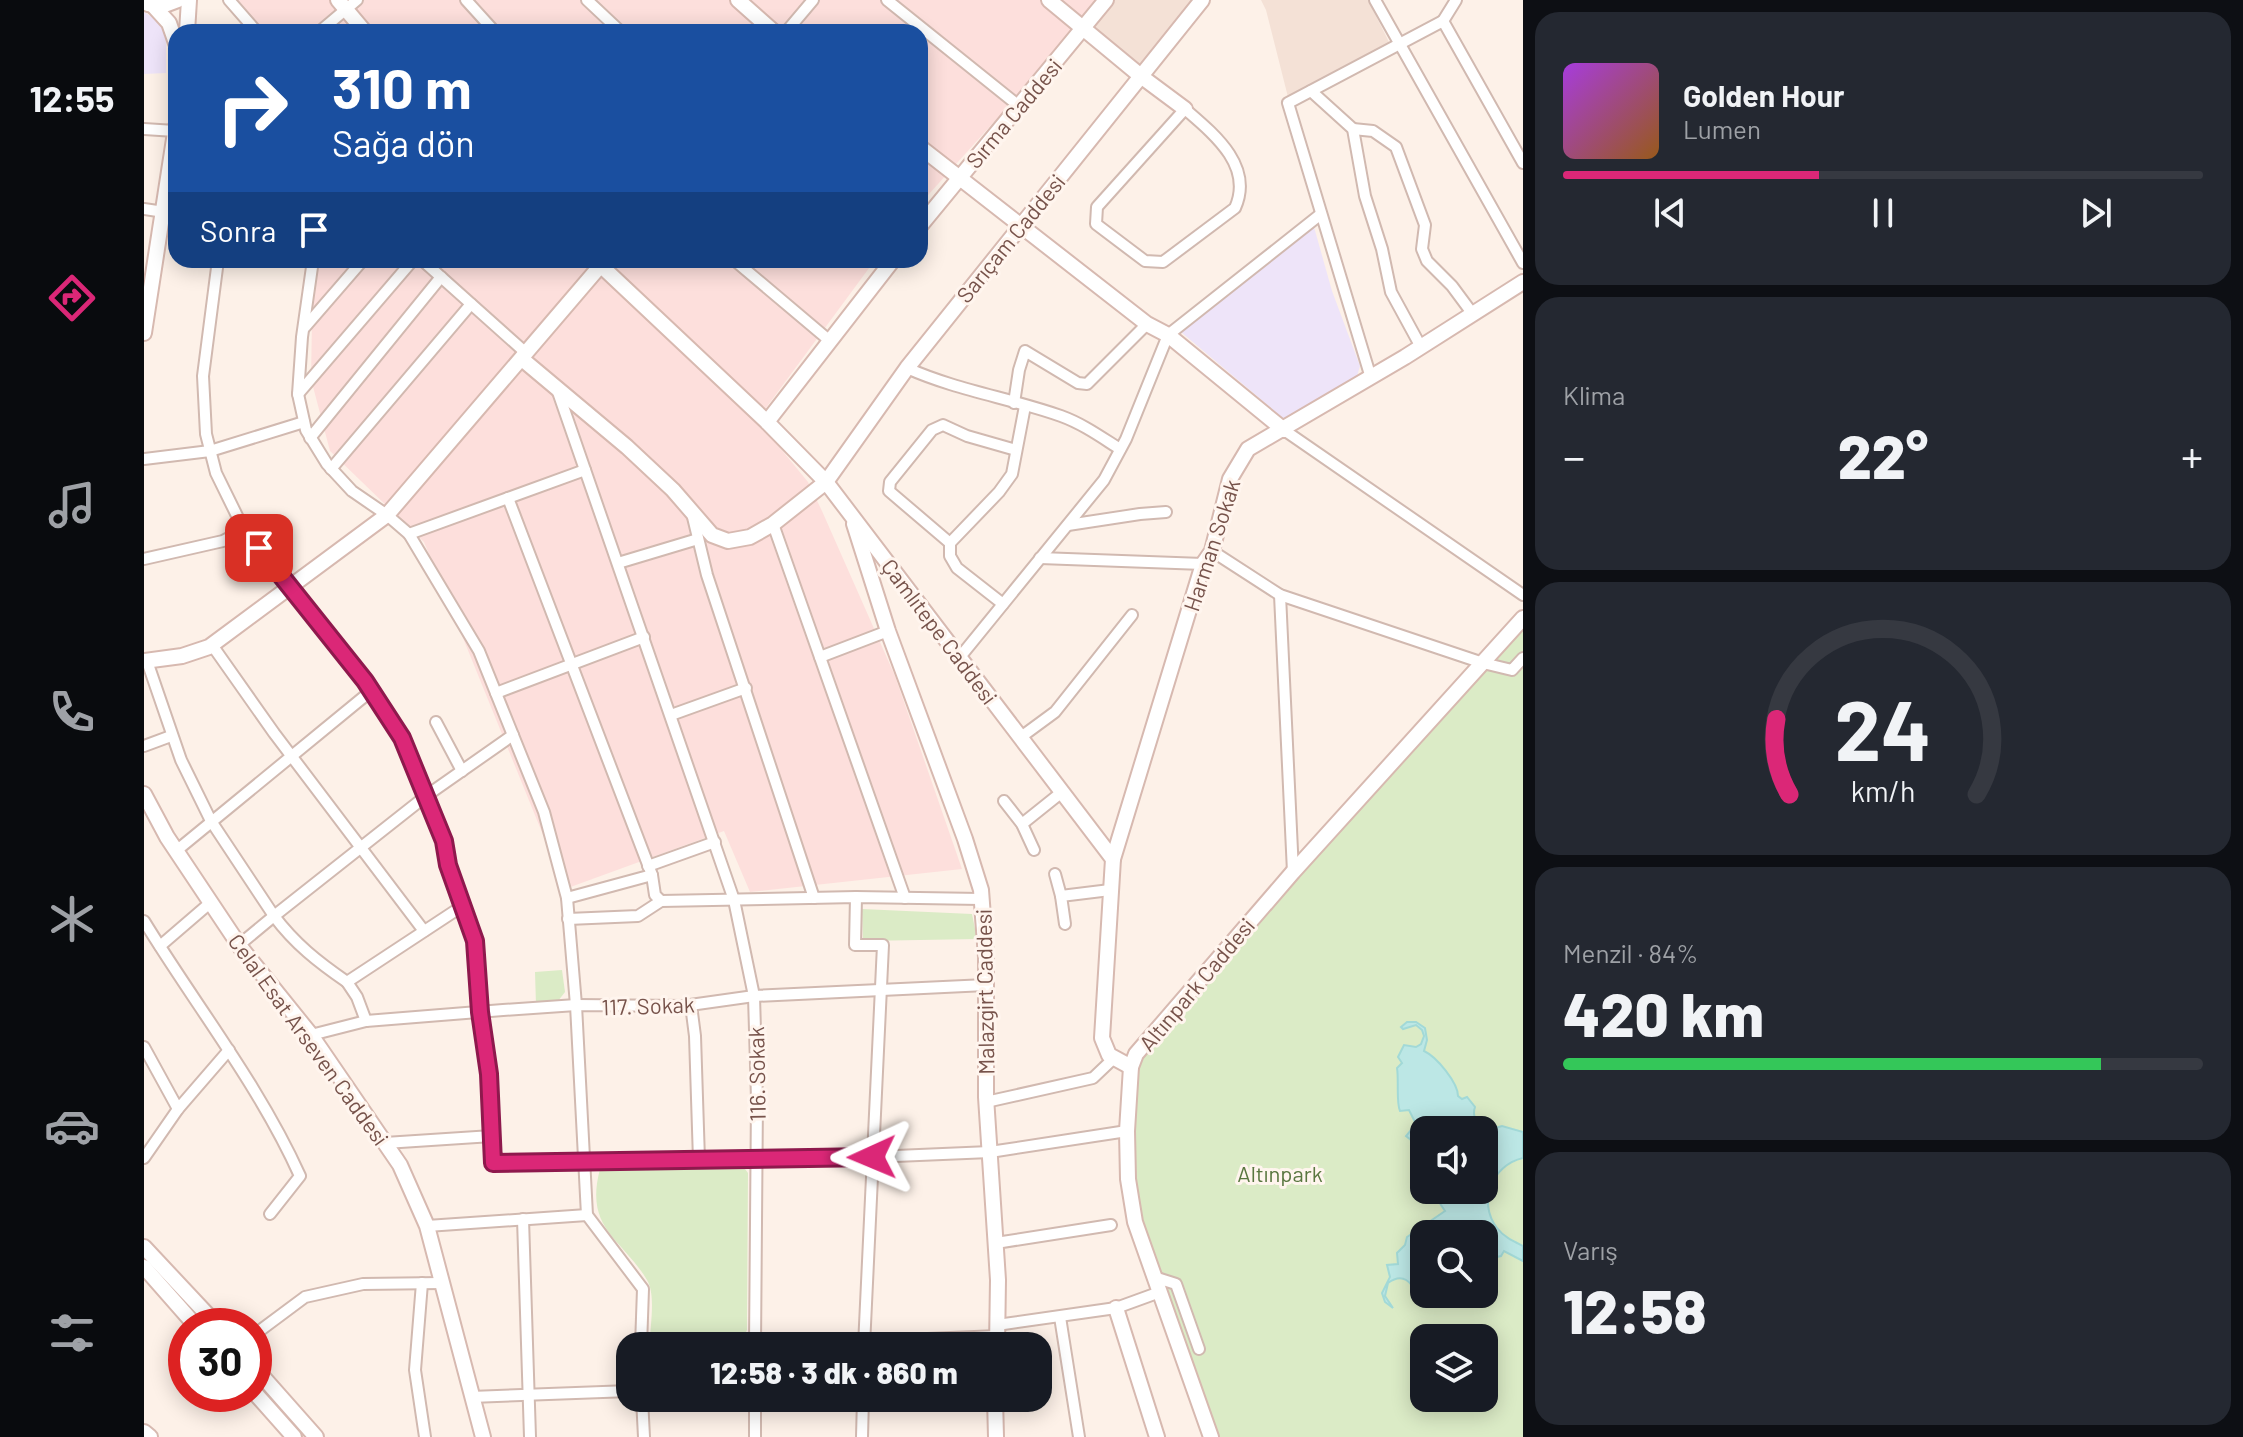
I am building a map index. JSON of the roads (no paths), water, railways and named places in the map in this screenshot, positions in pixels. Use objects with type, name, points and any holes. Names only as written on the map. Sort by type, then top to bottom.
[{"type":"street","points":[[148,3],[169,4],[178,0]]},
{"type":"street","points":[[188,24],[189,0]]},
{"type":"street","points":[[229,0],[250,24]]},
{"type":"street","points":[[466,0],[488,24]]},
{"type":"street","points":[[587,0],[612,24]]},
{"type":"street","points":[[738,0],[765,24]]},
{"type":"street","points":[[793,24],[813,0]]},
{"type":"street","points":[[887,0],[917,24]]},
{"type":"street","points":[[1049,0],[1185,109],[1228,149],[1236,163],[1241,195],[1235,208],[1163,262],[1145,261],[1096,224],[1097,207],[1185,109]]},
{"type":"street","name":"Sırma Caddesi","points":[[928,216],[1106,0]]},
{"type":"street","name":"Sarıçam Caddesi","points":[[691,511],[712,535],[728,541],[750,537],[773,524],[826,482],[907,368],[1202,0]]},
{"type":"street","points":[[1375,0],[1523,263]]},
{"type":"street","points":[[1371,378],[1288,103],[1443,21],[1456,0]]},
{"type":"street","points":[[148,3],[169,24]]},
{"type":"street","points":[[326,24],[346,3],[360,24]]},
{"type":"street","points":[[1443,21],[1522,158]]},
{"type":"street","points":[[928,33],[1019,106]]},
{"type":"street","points":[[1311,91],[1353,129],[1373,131],[1396,147],[1425,225],[1422,249],[1427,261],[1452,286],[1472,313]]},
{"type":"street","points":[[144,129],[168,129]]},
{"type":"street","points":[[1353,129],[1365,196],[1382,249],[1391,292],[1421,347]]},
{"type":"street","points":[[928,153],[1147,324],[1168,335],[1284,430],[1523,595]]},
{"type":"street","points":[[144,333],[168,191]]},
{"type":"street","points":[[144,209],[164,212]]},
{"type":"street","points":[[960,657],[1104,480],[1168,335],[1321,214]]},
{"type":"street","points":[[217,268],[203,376],[206,434],[216,473],[244,530],[371,691],[402,738],[426,796],[444,841],[448,865],[475,941],[480,1012],[489,1074],[493,1163],[990,1152],[1127,1131]]},
{"type":"street","points":[[312,268],[298,394],[310,438],[331,469],[352,491],[409,534],[479,651],[544,812],[567,898],[587,1215],[643,1289],[641,1332]]},
{"type":"street","points":[[303,329],[356,268]]},
{"type":"street","points":[[298,394],[406,268]]},
{"type":"street","points":[[431,268],[556,388],[627,447],[691,511],[707,575],[814,898]]},
{"type":"street","points":[[366,1021],[357,997],[347,982],[291,938],[211,821],[171,736],[145,661],[182,656],[212,645],[387,515],[596,268]]},
{"type":"street","name":"Çamlıtepe Caddesi","points":[[607,268],[826,482],[1113,859]]},
{"type":"street","points":[[743,268],[830,341]]},
{"type":"street","points":[[767,422],[884,268]]},
{"type":"street","points":[[310,438],[441,277]]},
{"type":"street","name":"Harman Sokak","points":[[1113,859],[1203,564],[1212,551],[1230,479],[1248,449],[1371,378],[1523,282]]},
{"type":"street","points":[[331,469],[471,304]]},
{"type":"street","points":[[1003,604],[957,568],[950,556],[950,543],[1012,474],[1020,405],[1019,370],[1025,351],[1078,383],[1087,384],[1147,324]]},
{"type":"street","points":[[907,368],[933,380],[1060,416],[1088,428],[1120,449]]},
{"type":"street","name":"116. Sokak","points":[[556,388],[734,900],[754,996],[758,1332]]},
{"type":"street","points":[[144,459],[210,451],[304,422]]},
{"type":"street","points":[[950,543],[889,491],[890,482],[932,430],[943,425],[967,436],[1016,450]]},
{"type":"street","points":[[409,534],[585,470]]},
{"type":"street","points":[[508,498],[650,870],[655,895],[661,901]]},
{"type":"street","points":[[1068,525],[1166,512]]},
{"type":"street","name":"Malazgirt Caddesi","points":[[851,514],[888,631],[965,839],[981,899],[986,985],[986,1102],[996,1243],[997,1332]]},
{"type":"street","points":[[773,524],[905,898]]},
{"type":"street","points":[[144,559],[223,541],[244,530]]},
{"type":"street","points":[[618,563],[698,539]]},
{"type":"street","points":[[1212,551],[1280,595],[1483,663],[1512,670],[1523,658]]},
{"type":"street","points":[[1040,558],[1203,564]]},
{"type":"street","points":[[1280,595],[1293,872]]},
{"type":"street","points":[[1021,737],[1055,712],[1132,615]]},
{"type":"street","name":"Altınpark Caddesi","points":[[1211,1437],[1135,1222],[1128,1179],[1131,1067],[1148,1038],[1523,618]]},
{"type":"street","points":[[820,657],[888,631]]},
{"type":"street","points":[[496,693],[644,637]]},
{"type":"street","points":[[212,645],[424,931]]},
{"type":"street","points":[[671,715],[746,688]]},
{"type":"street","points":[[176,851],[371,691]]},
{"type":"street","points":[[436,722],[462,771]]},
{"type":"street","points":[[239,945],[426,796],[513,735]]},
{"type":"street","points":[[144,746],[171,736]]},
{"type":"street","points":[[1022,824],[1062,792]]},
{"type":"street","name":"Celal Esat Arseven Caddesi","points":[[144,794],[210,903],[239,945],[311,1035],[400,1165],[427,1226],[483,1437]]},
{"type":"street","points":[[1004,801],[1022,824],[1034,850]]},
{"type":"street","points":[[567,898],[650,870],[715,842]]},
{"type":"street","points":[[1113,859],[1102,1038],[1109,1055],[1131,1067]]},
{"type":"street","points":[[1055,874],[1065,924]]},
{"type":"street","points":[[1061,896],[1110,890]]},
{"type":"street","points":[[568,919],[638,916],[661,901],[856,897],[981,899]]},
{"type":"street","points":[[856,897],[855,945],[883,945],[864,1332]]},
{"type":"street","points":[[160,946],[210,903]]},
{"type":"street","points":[[347,982],[464,905]]},
{"type":"street","points":[[144,921],[229,1050],[286,1145],[300,1176],[270,1214]]},
{"type":"street","name":"117. Sokak","points":[[311,1035],[366,1021],[480,1012],[576,1005],[615,1008],[691,1005],[754,996],[986,985]]},
{"type":"street","points":[[691,1005],[699,1160]]},
{"type":"street","points":[[144,1047],[178,1109]]},
{"type":"street","points":[[144,1158],[178,1109],[229,1050]]},
{"type":"street","points":[[986,1102],[1093,1078],[1114,1058]]},
{"type":"street","points":[[385,1143],[492,1136]]},
{"type":"street","points":[[427,1226],[587,1215]]},
{"type":"street","points":[[523,1219],[530,1437]]},
{"type":"street","points":[[996,1243],[1111,1225]]},
{"type":"street","points":[[144,1247],[201,1308]]},
{"type":"street","points":[[144,1267],[180,1308]]},
{"type":"street","points":[[1154,1277],[1176,1284],[1201,1349],[1179,1347]]},
{"type":"street","points":[[422,1283],[415,1370],[425,1437]]},
{"type":"street","points":[[272,1322],[305,1297],[363,1284],[441,1283]]},
{"type":"street","points":[[1010,1332],[1060,1317],[1116,1308],[1160,1292]]},
{"type":"street","points":[[1116,1308],[1157,1437]]},
{"type":"street","points":[[1060,1317],[1079,1437]]},
{"type":"street","points":[[272,1387],[316,1437]]},
{"type":"street","points":[[471,1397],[616,1391]]},
{"type":"street","points":[[272,1412],[294,1437]]},
{"type":"street","points":[[643,1412],[644,1437]]},
{"type":"street","points":[[755,1412],[755,1437]]},
{"type":"street","points":[[862,1437],[863,1412]]},
{"type":"street","points":[[995,1412],[996,1437]]},
{"type":"street","points":[[144,1432],[150,1437]]},
{"type":"water","points":[[1407,1022],[1416,1022],[1425,1028],[1427,1040],[1424,1051],[1446,1071],[1455,1084],[1458,1096],[1462,1099],[1467,1097],[1475,1107],[1475,1116],[1412,1116],[1409,1110],[1400,1111],[1397,1068],[1402,1063],[1398,1057],[1404,1045],[1416,1047],[1424,1036],[1416,1025],[1401,1027]]},
{"type":"water","points":[[1502,1126],[1523,1132],[1523,1158],[1498,1174],[1498,1127]]},
{"type":"water","points":[[1440,1204],[1488,1204],[1492,1220],[1432,1220],[1445,1211]]},
{"type":"water","points":[[1498,1229],[1523,1246],[1523,1261],[1504,1251],[1498,1257]]},
{"type":"water","points":[[1410,1235],[1410,1284],[1398,1278],[1388,1283],[1385,1296],[1393,1308],[1385,1302],[1382,1293],[1390,1277],[1387,1265],[1398,1264],[1397,1253],[1405,1245]]},
{"type":"park label","name":"Altınpark","points":[[1280,1173]]}]
